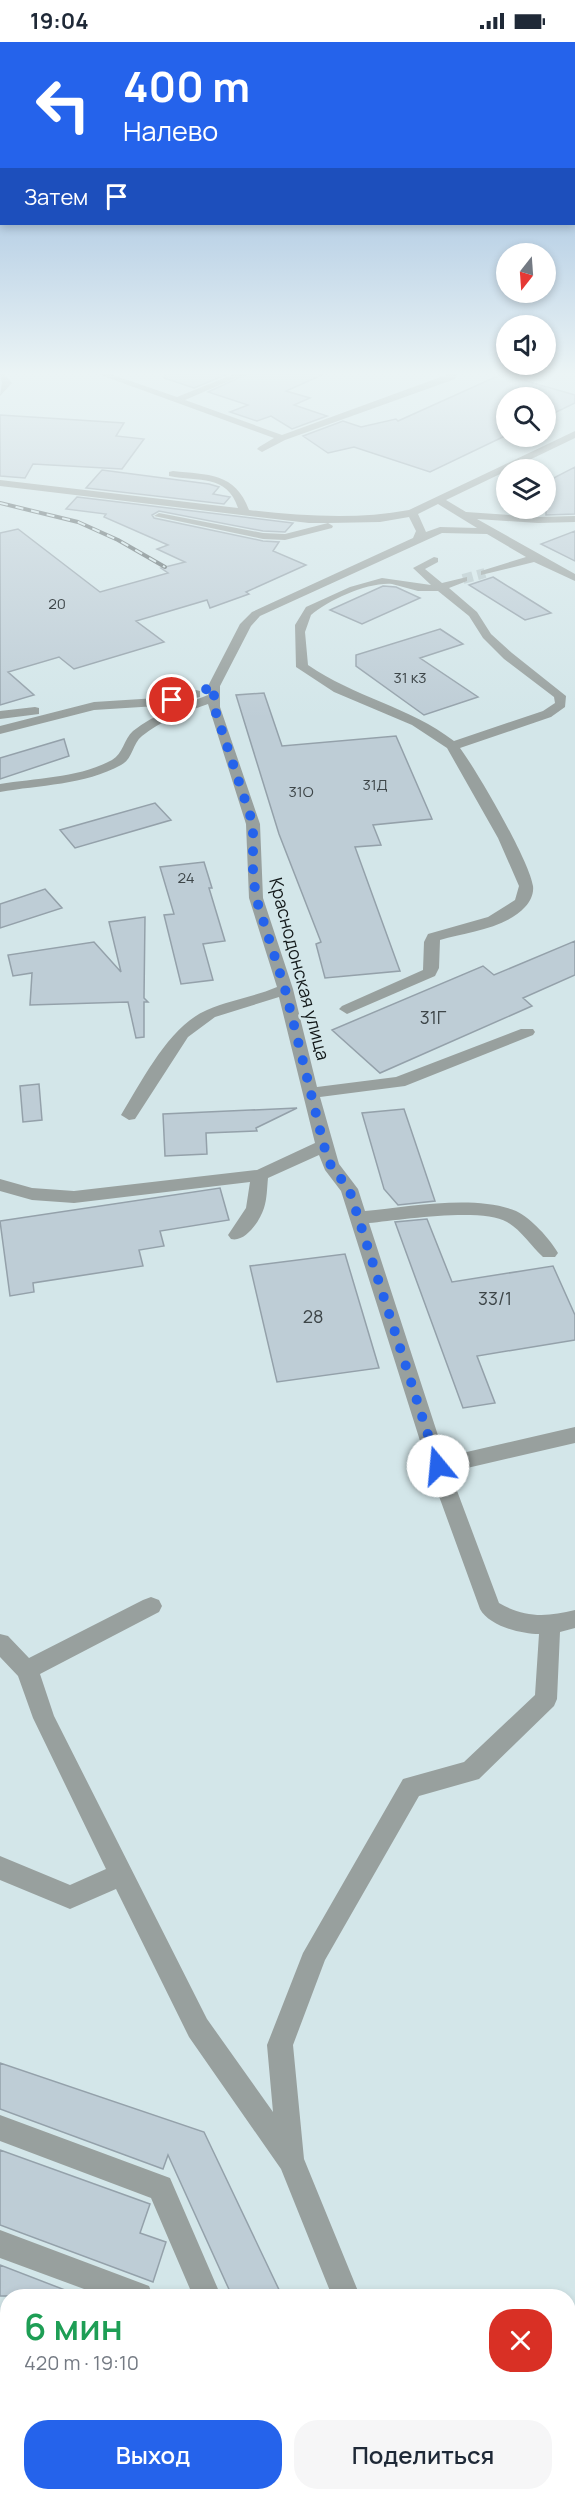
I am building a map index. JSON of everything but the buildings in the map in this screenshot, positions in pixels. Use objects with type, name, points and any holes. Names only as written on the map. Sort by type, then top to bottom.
[{"type":"street","points":[[48,489],[309,520],[347,521],[412,513],[465,489]]},
{"type":"street","points":[[234,489],[240,495],[245,512]]},
{"type":"street","points":[[440,501],[535,558],[575,578]]},
{"type":"street","points":[[412,513],[421,531],[417,540]]},
{"type":"street","points":[[464,515],[477,514],[538,520],[575,519]]},
{"type":"street","points":[[159,516],[263,536],[303,534],[347,521]]},
{"type":"street","points":[[0,788],[93,771],[119,762],[128,752],[132,739],[214,692],[246,624],[256,614],[440,530],[453,528],[494,532]]},
{"type":"street","points":[[485,573],[535,558]]},
{"type":"street","points":[[434,560],[418,568],[443,586],[453,600],[473,614],[487,636],[508,656],[560,696],[561,704],[547,714],[452,746]]},
{"type":"street","points":[[347,1010],[430,973],[434,962],[430,945],[433,936],[511,913],[523,901],[526,886],[518,860],[452,746],[411,720],[348,696],[318,680],[302,667],[300,625],[307,611],[364,585],[382,581],[423,589],[443,586],[463,579]]},
{"type":"street","points":[[0,715],[94,705],[157,702],[214,692]]},
{"type":"street","name":"Краснодонская улица","points":[[214,692],[214,707],[253,824],[253,872],[256,898],[285,989],[313,1093],[324,1146],[331,1166],[349,1189],[438,1466],[491,1609],[512,1622],[550,1626]]},
{"type":"street","points":[[0,730],[94,705]]},
{"type":"street","points":[[129,1115],[182,1034],[210,1014],[234,1005],[261,1000],[285,989]]},
{"type":"street","points":[[313,1093],[399,1082],[526,1032]]},
{"type":"street","points":[[0,1185],[32,1194],[74,1197],[260,1175],[324,1146]]},
{"type":"street","points":[[237,1235],[255,1209],[260,1175]]},
{"type":"street","points":[[359,1218],[397,1214],[496,1211],[513,1217],[549,1253]]},
{"type":"street","points":[[438,1466],[575,1435]]},
{"type":"street","points":[[27,1670],[151,1606]]},
{"type":"street","points":[[291,2160],[280,2044],[315,1953],[411,1786],[471,1771],[546,1699],[550,1626],[575,1618]]},
{"type":"street","points":[[0,1643],[27,1670],[44,1718],[198,2028],[291,2160],[343,2289]]},
{"type":"street","points":[[0,1868],[70,1897],[122,1874]]},
{"type":"street","points":[[0,2128],[160,2188],[204,2289]]},
{"type":"street","points":[[0,2244],[120,2289]]},
{"type":"tunnel","points":[[463,579],[485,573]]},
{"type":"railway","points":[[0,503],[78,522],[118,540],[165,567]]},
{"type":"route","points":[[172,700],[188,697],[214,686],[214,707],[253,824],[253,872],[256,898],[285,989],[313,1093],[324,1146],[331,1166],[349,1189],[373,1257],[438,1466]]}]
